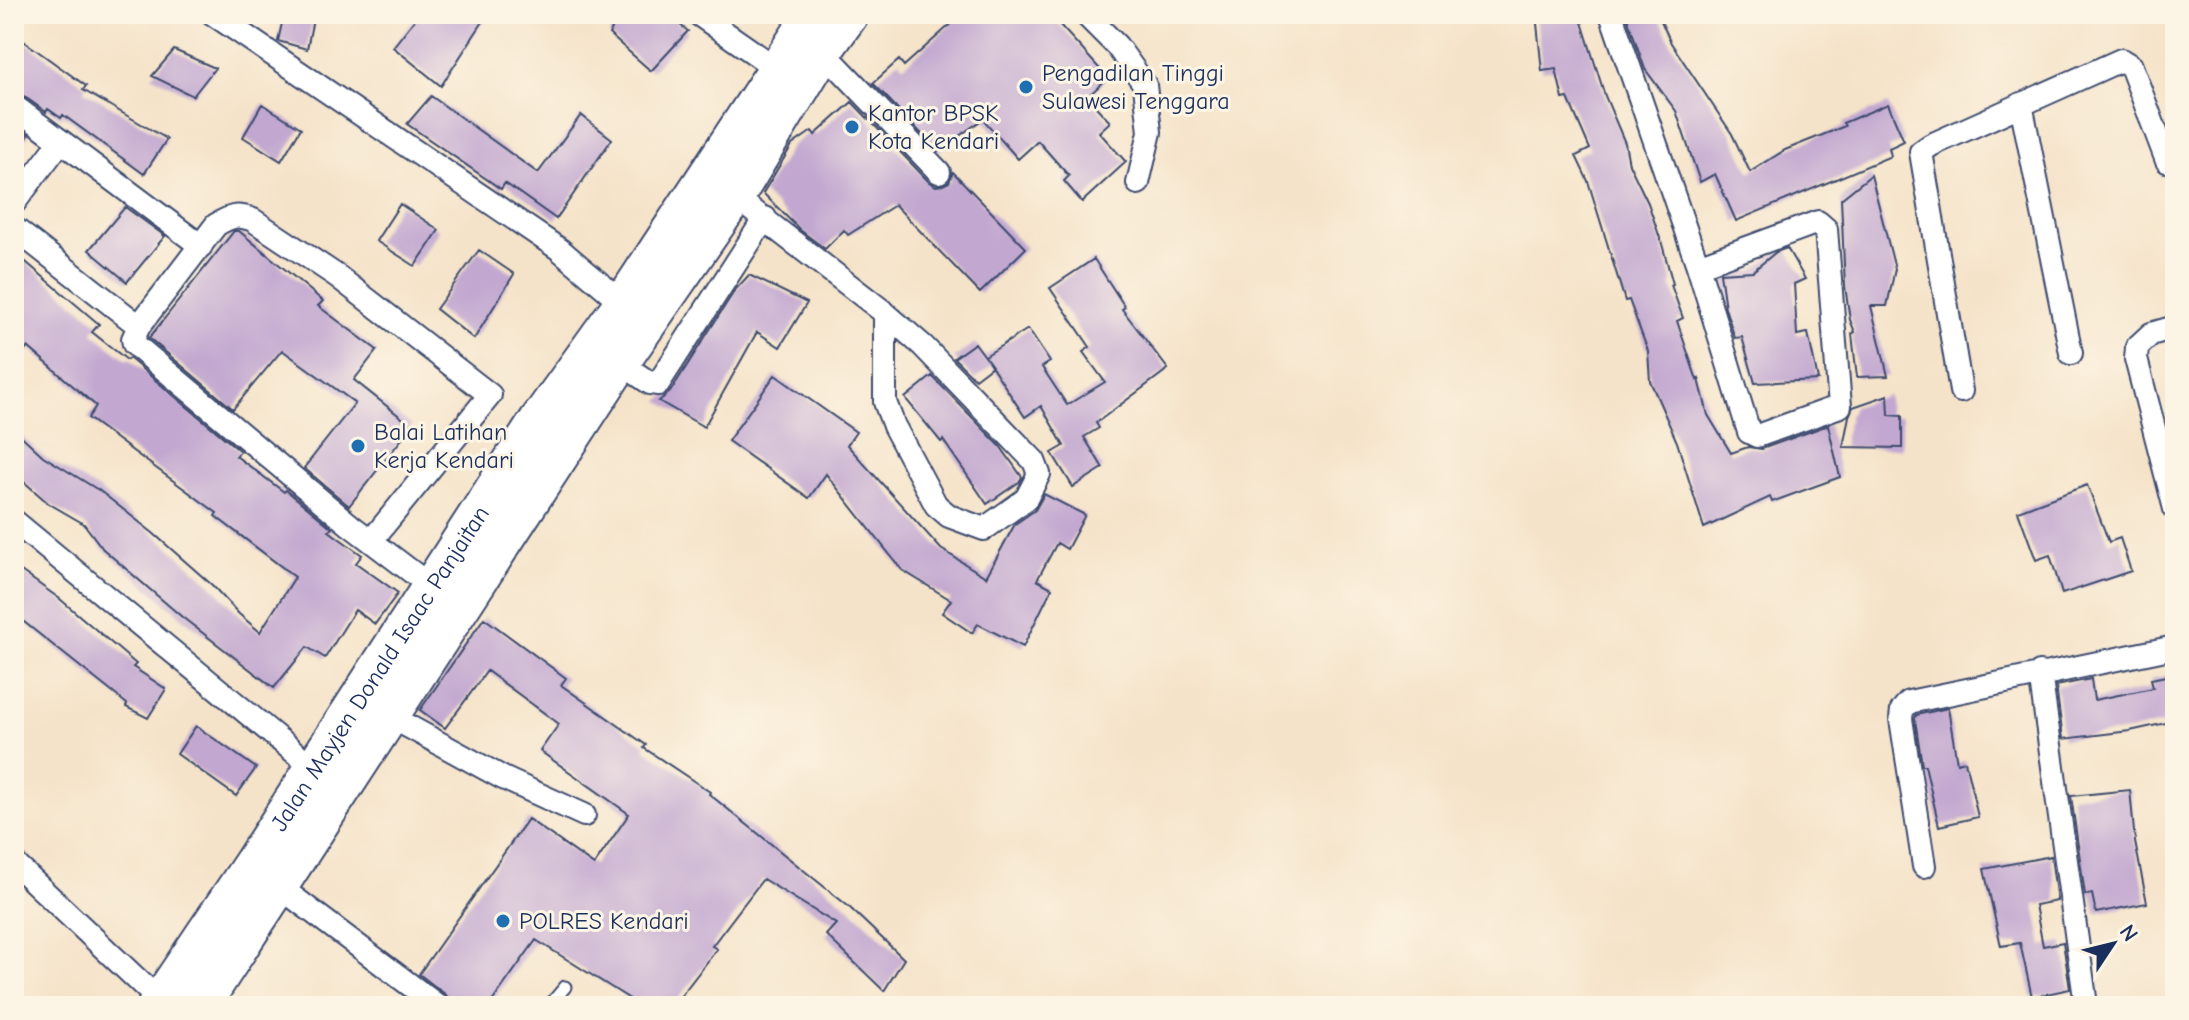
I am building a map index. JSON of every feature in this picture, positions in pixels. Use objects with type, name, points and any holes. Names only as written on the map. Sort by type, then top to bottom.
[{"type":"highway","name":"Jalan Mayjen Donald Isaac Panjaitan","points":[[173,1005],[277,885],[375,708],[433,588],[539,422],[624,304],[780,71],[819,32],[848,14]]},
{"type":"highway","name":"Jalan Mayjen Donald Isaac Panjaitan","points":[[173,1005],[315,769],[375,708],[619,362],[750,207],[819,32]]},
{"type":"street","points":[[213,14],[559,249],[624,304]]},
{"type":"street","points":[[698,14],[780,71]]},
{"type":"street","points":[[1085,14],[1117,46],[1145,85],[1150,132],[1138,183]]},
{"type":"street","points":[[1611,14],[1698,266],[1749,432],[1757,436],[1840,406],[1827,234],[1821,224],[1818,222],[1698,266]]},
{"type":"street","points":[[819,32],[939,172]]},
{"type":"street","points":[[1961,391],[1921,152],[2121,60],[2131,66],[2167,161],[2175,160]]},
{"type":"street","points":[[2021,104],[2071,353]]},
{"type":"street","points":[[14,106],[201,246]]},
{"type":"street","points":[[14,203],[61,141]]},
{"type":"street","points":[[750,207],[885,313],[923,346],[1034,461],[1039,474],[1026,499],[984,529],[961,522],[936,505],[894,426],[885,402],[885,313]]},
{"type":"street","points":[[371,541],[490,395],[337,276],[253,220],[238,215],[227,218],[216,225],[139,326],[133,339],[139,350],[371,541],[433,588]]},
{"type":"street","points":[[14,228],[139,326]]},
{"type":"street","points":[[2175,327],[2151,334],[2137,347],[2136,359],[2175,509]]},
{"type":"street","points":[[14,521],[315,769]]},
{"type":"street","points":[[1924,866],[1902,710],[1909,702],[2175,647]]},
{"type":"street","points":[[2040,673],[2085,998]]},
{"type":"street","points":[[375,708],[503,778],[584,815]]},
{"type":"street","points":[[14,863],[173,1005]]},
{"type":"street","points":[[277,885],[438,1006]]},
{"type":"lane","points":[[549,1006],[565,987]]},
{"type":"building","points":[[284,14],[314,14],[307,49],[278,41]]},
{"type":"building","points":[[419,14],[488,14],[441,86],[393,47]]},
{"type":"building","points":[[621,14],[666,14],[688,31],[651,71],[609,34]]},
{"type":"building","name":"Pengadilan Tinggi Sulawesi Tenggara","points":[[942,14],[1050,14],[1108,78],[1087,97],[1110,122],[1099,132],[1126,162],[1082,202],[1064,181],[1069,176],[1038,141],[1018,159],[983,119],[938,151],[873,83],[899,60],[904,66],[951,24]]},
{"type":"building","points":[[1536,14],[1575,14],[1577,20],[1581,19],[1605,96],[1625,143],[1629,164],[1648,203],[1662,244],[1671,285],[1683,318],[1677,321],[1699,379],[1708,415],[1731,453],[1748,447],[1762,449],[1828,425],[1840,477],[1772,502],[1770,497],[1704,528],[1677,442],[1650,381],[1648,351],[1629,300],[1625,301],[1588,181],[1576,156],[1590,149],[1568,98],[1563,99],[1556,69],[1542,71]]},
{"type":"building","points":[[1626,14],[1658,14],[1671,43],[1732,134],[1750,172],[1785,150],[1845,126],[1843,123],[1888,104],[1904,141],[1889,148],[1891,156],[1736,221],[1715,174],[1700,182],[1676,111],[1645,69]]},
{"type":"building","points":[[14,34],[86,86],[83,90],[167,139],[144,174],[63,115],[61,118],[48,109],[46,112],[14,92]]},
{"type":"building","points":[[174,50],[215,68],[193,96],[152,76]]},
{"type":"building","points":[[431,96],[538,173],[581,115],[612,139],[556,219],[505,183],[501,189],[407,124]]},
{"type":"building","points":[[852,102],[929,182],[936,186],[943,185],[949,182],[953,172],[1026,248],[980,293],[895,205],[848,235],[844,230],[825,249],[800,230],[763,193],[792,145],[812,131],[815,135]]},
{"type":"building","points":[[262,104],[301,128],[281,161],[243,137]]},
{"type":"building","points":[[14,123],[29,135],[14,154]]},
{"type":"building","points":[[1871,175],[1895,269],[1887,306],[1871,306],[1888,376],[1857,377],[1852,334],[1855,332],[1845,286],[1841,199]]},
{"type":"building","points":[[400,204],[439,230],[415,266],[376,241]]},
{"type":"building","points":[[125,207],[165,236],[127,282],[89,250]]},
{"type":"building","points":[[234,231],[239,231],[323,301],[318,306],[377,350],[354,380],[412,426],[349,506],[304,468],[355,403],[282,350],[233,409],[149,338]]},
{"type":"building","points":[[1787,248],[1805,279],[1794,284],[1797,335],[1808,333],[1818,380],[1755,383],[1742,337],[1735,338],[1725,308],[1720,273],[1753,271],[1776,252]]},
{"type":"building","points":[[479,250],[514,274],[474,339],[436,309]]},
{"type":"building","points":[[14,252],[99,324],[92,332],[127,360],[129,358],[240,451],[236,456],[284,492],[286,490],[332,528],[329,531],[362,555],[356,563],[398,593],[375,624],[355,610],[325,658],[307,647],[274,688],[182,617],[103,549],[84,524],[48,503],[14,473],[14,429],[43,456],[100,491],[153,533],[260,632],[295,577],[215,516],[217,513],[88,418],[96,406],[28,347],[14,364]]},
{"type":"building","points":[[1094,259],[1125,307],[1122,309],[1168,369],[1096,423],[1099,428],[1084,437],[1103,468],[1073,487],[1052,453],[1064,446],[1041,406],[1025,417],[985,356],[1028,329],[1050,362],[1042,367],[1067,405],[1105,382],[1083,352],[1090,347],[1050,288]]},
{"type":"building","points":[[749,275],[807,303],[780,347],[757,332],[704,427],[659,401],[670,392],[735,290]]},
{"type":"building","points":[[975,343],[992,366],[975,379],[954,358]]},
{"type":"building","points":[[775,375],[856,432],[847,445],[941,549],[986,577],[1015,524],[1035,510],[1044,494],[1085,515],[1067,549],[1057,543],[1037,580],[1052,588],[1023,647],[978,624],[972,633],[942,613],[951,600],[902,570],[826,474],[809,498],[728,441]]},
{"type":"building","points":[[932,376],[1000,446],[1022,477],[987,504],[943,440],[941,442],[905,398]]},
{"type":"building","points":[[1888,395],[1889,415],[1902,416],[1902,448],[1843,447],[1853,407]]},
{"type":"building","points":[[2087,485],[2109,542],[2120,538],[2131,571],[2062,594],[2050,555],[2036,560],[2018,511]]},
{"type":"building","points":[[14,566],[60,599],[136,664],[133,667],[166,689],[148,718],[126,707],[127,704],[14,614]]},
{"type":"building","points":[[484,618],[566,678],[561,685],[646,745],[644,748],[710,792],[848,906],[904,959],[884,991],[826,935],[836,924],[763,879],[712,946],[717,949],[673,1006],[641,1006],[536,940],[489,1006],[454,1006],[446,995],[419,974],[528,819],[594,865],[629,814],[540,751],[559,724],[487,671],[445,728],[420,710]]},
{"type":"building","points":[[2175,674],[2175,721],[2130,731],[2063,739],[2056,686],[2091,679],[2094,700],[2153,688],[2151,679]]},
{"type":"building","points":[[1948,708],[1957,763],[1965,761],[1978,817],[1939,826],[1925,765],[1922,765],[1915,719],[1916,715]]},
{"type":"building","points":[[196,726],[256,768],[236,796],[177,754]]},
{"type":"building","points":[[2130,790],[2135,842],[2147,903],[2096,913],[2092,894],[2085,895],[2071,796]]},
{"type":"building","points":[[2051,856],[2057,901],[2035,905],[2043,946],[2063,942],[2070,989],[2032,997],[2020,943],[2001,946],[1984,869]]},
{"type":"place","name":"Pengadilan Tinggi Sulawesi Tenggara","points":[[1026,87]]},
{"type":"place","name":"Kantor BPSK Kota Kendari","points":[[852,127]]},
{"type":"place","name":"Balai Latihan Kerja Kendari","points":[[358,446]]},
{"type":"place","name":"POLRES Kendari","points":[[503,921]]}]
